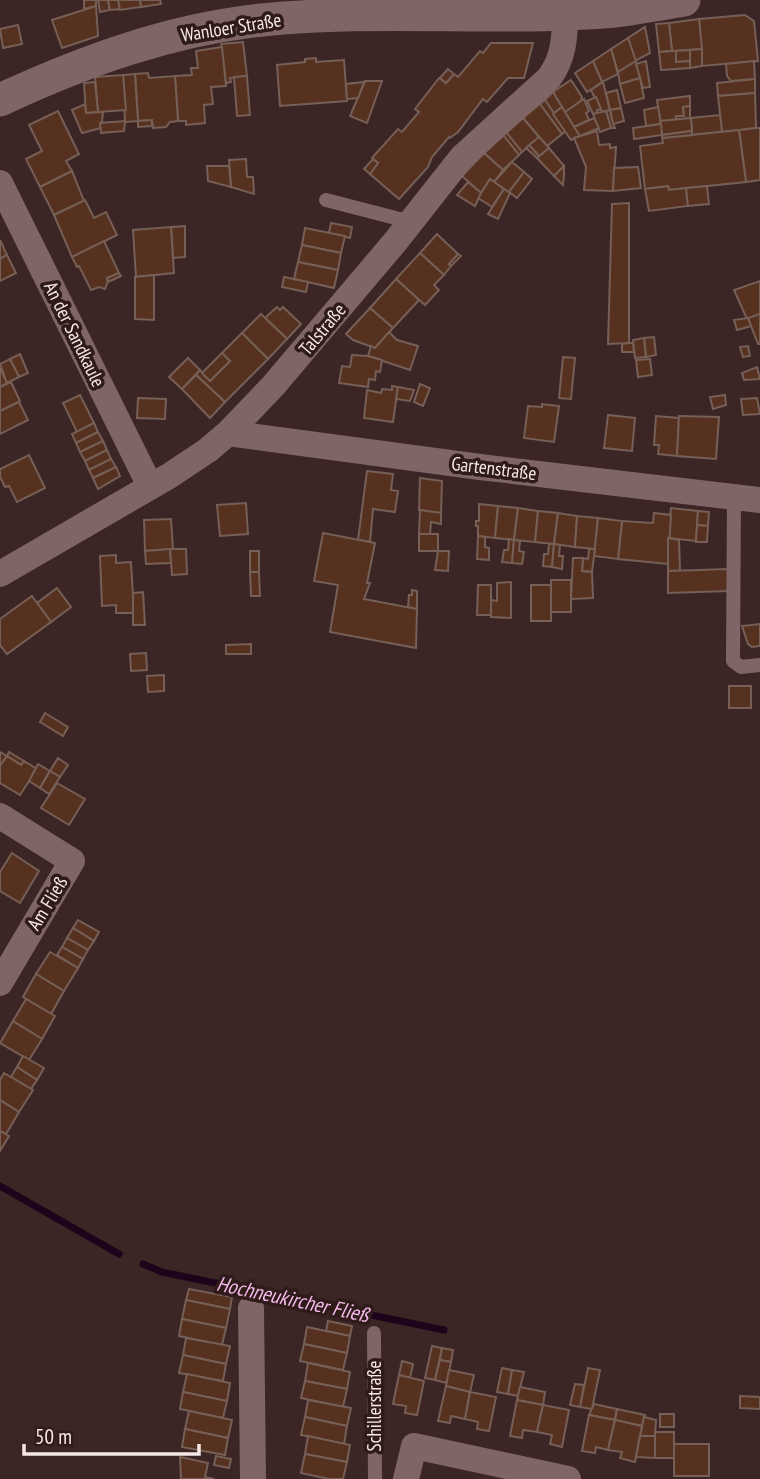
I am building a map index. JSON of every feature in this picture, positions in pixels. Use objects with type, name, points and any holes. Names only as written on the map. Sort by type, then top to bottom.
[{"type":"street","name":"Wanloer Straße","points":[[0,100],[76,66],[134,46],[194,30],[227,25],[329,16],[565,13],[618,10],[684,0]]},
{"type":"street","name":"Talstraße","points":[[2,566],[150,486],[198,456],[228,433],[281,377],[462,157],[545,82],[556,68],[563,51],[565,13]]},
{"type":"street","name":"An der Sandkaule","points":[[0,183],[150,486]]},
{"type":"street","name":"Gartenstraße","points":[[228,433],[480,467],[747,498]]},
{"type":"street","name":"Am Fließ","points":[[0,816],[72,861],[0,983]]},
{"type":"street","points":[[251,1308],[253,1479]]},
{"type":"street","name":"Schillerstraße","points":[[406,1479],[414,1446],[568,1479]]},
{"type":"lane","points":[[326,200],[411,222]]},
{"type":"lane","points":[[747,498],[733,661],[741,667],[760,665]]},
{"type":"lane","name":"Schillerstraße","points":[[374,1333],[375,1479]]},
{"type":"building","points":[[84,0],[96,0],[96,6],[84,9]]},
{"type":"building","points":[[98,0],[108,0],[110,10],[100,12]]},
{"type":"building","points":[[108,0],[118,0],[120,9],[110,10]]},
{"type":"building","points":[[118,0],[140,0],[141,7],[120,10]]},
{"type":"building","points":[[140,0],[160,0],[161,4],[141,7]]},
{"type":"building","points":[[96,6],[98,36],[62,48],[52,20]]},
{"type":"building","points":[[745,15],[754,21],[758,61],[702,66],[699,19]]},
{"type":"building","points":[[699,19],[702,49],[672,51],[669,23]]},
{"type":"building","points":[[669,23],[672,51],[659,52],[656,24]]},
{"type":"building","points":[[18,25],[22,44],[3,48],[0,29]]},
{"type":"building","points":[[645,27],[650,53],[635,61],[628,38]]},
{"type":"building","points":[[628,38],[636,61],[618,72],[611,49]]},
{"type":"building","points":[[243,42],[247,76],[230,78],[231,82],[226,83],[221,44]]},
{"type":"building","points":[[491,43],[533,43],[524,78],[508,78],[487,102],[483,99],[399,199],[370,174],[378,163],[372,158],[398,129],[402,132],[419,112],[415,109],[439,78],[446,83],[454,74],[458,77],[480,51],[483,53]]},
{"type":"building","points":[[222,47],[226,86],[211,87],[213,104],[204,105],[205,123],[186,125],[186,121],[178,121],[175,76],[192,75],[191,68],[198,68],[196,51]]},
{"type":"building","points":[[611,49],[618,74],[602,82],[593,61]]},
{"type":"building","points":[[702,49],[702,66],[690,68],[690,50]]},
{"type":"building","points":[[690,50],[690,61],[676,62],[676,51]]},
{"type":"building","points":[[676,51],[676,62],[690,61],[690,68],[661,70],[659,52]]},
{"type":"building","points":[[316,58],[316,62],[344,60],[347,101],[280,106],[277,65]]},
{"type":"building","points":[[593,61],[602,82],[587,92],[575,73]]},
{"type":"building","points":[[636,61],[640,78],[620,84],[618,72]]},
{"type":"building","points":[[646,61],[650,87],[643,88],[636,64]]},
{"type":"building","points":[[754,61],[755,79],[731,81],[727,76],[726,64]]},
{"type":"building","points":[[448,69],[454,74],[446,83],[440,78]]},
{"type":"building","points":[[148,73],[149,78],[175,76],[178,121],[170,122],[166,127],[153,128],[152,120],[138,121],[135,74]]},
{"type":"building","points":[[135,74],[138,121],[125,122],[123,75]]},
{"type":"building","points":[[123,75],[126,110],[98,112],[95,77]]},
{"type":"building","points":[[247,76],[250,115],[237,116],[234,77]]},
{"type":"building","points":[[640,78],[644,98],[625,103],[620,84]]},
{"type":"building","points":[[755,79],[755,93],[718,96],[717,83]]},
{"type":"building","points":[[571,80],[582,97],[581,101],[565,112],[553,92]]},
{"type":"building","points":[[365,81],[382,81],[367,123],[350,116]]},
{"type":"building","points":[[95,82],[98,112],[86,113],[84,83]]},
{"type":"building","points":[[364,82],[358,98],[347,99],[346,84]]},
{"type":"building","points":[[603,82],[610,110],[602,112],[591,90]]},
{"type":"building","points":[[617,90],[621,108],[610,110],[606,93]]},
{"type":"building","points":[[553,92],[562,107],[553,114],[545,100]]},
{"type":"building","points":[[755,93],[756,128],[722,132],[718,96]]},
{"type":"building","points":[[690,96],[690,106],[683,107],[684,116],[676,116],[676,120],[660,121],[657,100]]},
{"type":"building","points":[[596,97],[601,109],[593,114],[587,101]]},
{"type":"building","points":[[584,99],[589,120],[574,127],[565,112]]},
{"type":"building","points":[[545,100],[566,131],[562,134],[540,104]]},
{"type":"building","points":[[85,104],[86,113],[103,112],[102,122],[101,128],[82,133],[72,110]]},
{"type":"building","points":[[540,104],[562,134],[547,146],[523,118]]},
{"type":"building","points":[[690,106],[690,118],[676,120],[676,116],[684,116],[683,107]]},
{"type":"building","points":[[562,107],[580,136],[571,140],[553,114]]},
{"type":"building","points":[[658,107],[661,124],[646,126],[644,110]]},
{"type":"building","points":[[621,108],[624,121],[613,124],[610,110]]},
{"type":"building","points":[[610,110],[615,128],[611,128],[606,111]]},
{"type":"building","points":[[58,111],[79,154],[66,161],[72,171],[40,187],[26,159],[42,151],[29,125]]},
{"type":"building","points":[[606,111],[611,128],[600,132],[593,114]]},
{"type":"building","points":[[720,115],[722,132],[692,135],[691,118]]},
{"type":"building","points":[[523,118],[539,137],[522,152],[506,132]]},
{"type":"building","points":[[594,118],[599,128],[580,136],[574,127]]},
{"type":"building","points":[[691,118],[692,131],[662,135],[660,121]]},
{"type":"building","points":[[152,120],[152,126],[138,127],[138,121]]},
{"type":"building","points":[[125,121],[124,131],[101,133],[100,123]]},
{"type":"building","points":[[661,124],[662,135],[634,139],[633,128]]},
{"type":"building","points":[[760,128],[760,180],[746,182],[739,130]]},
{"type":"building","points":[[739,130],[746,182],[669,190],[668,186],[645,189],[640,146],[663,143],[662,138]]},
{"type":"building","points":[[597,131],[599,145],[610,144],[610,148],[616,147],[613,191],[584,190],[586,167],[574,138]]},
{"type":"building","points":[[692,131],[692,135],[662,138],[662,135]]},
{"type":"building","points":[[506,132],[522,152],[519,155],[503,135]]},
{"type":"building","points":[[503,135],[519,155],[503,170],[484,153]]},
{"type":"building","points":[[539,137],[549,148],[539,156],[529,145]]},
{"type":"building","points":[[529,145],[539,156],[537,158],[526,148]]},
{"type":"building","points":[[549,148],[564,166],[554,176],[537,158]]},
{"type":"building","points":[[484,153],[503,170],[494,182],[490,179],[481,193],[462,176]]},
{"type":"building","points":[[246,159],[247,177],[253,177],[254,194],[231,187],[229,160]]},
{"type":"building","points":[[373,159],[378,163],[370,174],[364,169]]},
{"type":"building","points":[[512,162],[524,172],[509,192],[494,182]]},
{"type":"building","points":[[207,166],[229,166],[231,187],[208,181]]},
{"type":"building","points":[[564,166],[564,176],[563,185],[554,176]]},
{"type":"building","points":[[638,167],[641,188],[613,191],[614,168]]},
{"type":"building","points":[[72,171],[84,201],[54,215],[40,187]]},
{"type":"building","points":[[524,172],[532,179],[517,198],[509,192]]},
{"type":"building","points":[[490,179],[504,189],[492,207],[478,198]]},
{"type":"building","points":[[468,182],[481,193],[475,206],[457,195]]},
{"type":"building","points":[[668,186],[669,190],[686,188],[688,206],[649,211],[645,189]]},
{"type":"building","points":[[707,186],[709,204],[688,206],[686,188]]},
{"type":"building","points":[[504,189],[510,193],[498,219],[488,214]]},
{"type":"building","points":[[85,200],[94,218],[106,212],[117,235],[72,257],[54,215]]},
{"type":"building","points":[[629,203],[629,343],[608,344],[612,204]]},
{"type":"building","points":[[331,223],[352,227],[350,238],[329,233]]},
{"type":"building","points":[[185,226],[185,257],[173,258],[171,227]]},
{"type":"building","points":[[171,227],[174,273],[136,277],[133,230]]},
{"type":"building","points":[[305,228],[345,236],[341,253],[302,245]]},
{"type":"building","points":[[437,234],[458,254],[444,275],[420,253]]},
{"type":"building","points":[[0,240],[7,255],[0,259]]},
{"type":"building","points":[[104,241],[119,273],[107,278],[105,289],[99,287],[91,290],[72,257]]},
{"type":"building","points":[[302,245],[341,253],[338,270],[298,262]]},
{"type":"building","points":[[420,253],[444,275],[434,285],[439,290],[425,305],[396,279]]},
{"type":"building","points":[[458,254],[461,256],[451,266],[449,264]]},
{"type":"building","points":[[7,255],[16,273],[0,281],[0,259]]},
{"type":"building","points":[[298,262],[338,270],[334,288],[294,279]]},
{"type":"building","points":[[119,273],[121,276],[108,282],[107,278]]},
{"type":"building","points":[[154,275],[154,320],[135,319],[135,277]]},
{"type":"building","points":[[284,277],[308,282],[306,292],[282,287]]},
{"type":"building","points":[[396,279],[419,300],[393,328],[370,308]]},
{"type":"building","points":[[760,281],[760,314],[747,319],[734,290]]},
{"type":"building","points":[[277,307],[280,310],[283,307],[301,324],[287,339],[265,318]]},
{"type":"building","points":[[370,308],[393,328],[375,348],[353,340],[346,334]]},
{"type":"building","points":[[261,314],[287,339],[268,359],[242,333]]},
{"type":"building","points":[[760,314],[760,344],[758,344],[748,318]]},
{"type":"building","points":[[748,318],[751,326],[737,330],[734,320]]},
{"type":"building","points":[[389,332],[397,340],[418,346],[410,370],[368,356],[371,346],[375,348]]},
{"type":"building","points":[[242,333],[268,359],[225,402],[196,375],[200,370],[210,381],[230,361],[222,353]]},
{"type":"building","points":[[654,337],[656,355],[646,357],[644,338]]},
{"type":"building","points":[[644,338],[646,357],[635,358],[633,340]]},
{"type":"building","points":[[633,343],[634,352],[622,352],[622,344]]},
{"type":"building","points":[[748,346],[750,356],[743,357],[740,347]]},
{"type":"building","points":[[222,353],[230,361],[210,381],[202,373]]},
{"type":"building","points":[[20,354],[28,373],[19,377],[10,359]]},
{"type":"building","points":[[352,355],[382,360],[380,372],[376,371],[375,380],[369,379],[368,387],[339,383],[342,366],[350,367]]},
{"type":"building","points":[[563,357],[575,358],[571,399],[559,398]]},
{"type":"building","points":[[188,358],[200,370],[182,389],[169,377]]},
{"type":"building","points":[[10,359],[19,377],[7,383],[0,364]]},
{"type":"building","points":[[650,359],[652,375],[638,377],[636,360]]},
{"type":"building","points":[[757,367],[760,379],[744,380],[742,373]]},
{"type":"building","points":[[0,368],[7,383],[0,387]]},
{"type":"building","points":[[196,375],[225,402],[210,418],[182,389]]},
{"type":"building","points":[[11,382],[20,401],[0,411],[0,387]]},
{"type":"building","points":[[420,384],[430,388],[423,406],[414,402]]},
{"type":"building","points":[[392,386],[398,387],[393,422],[364,418],[367,390],[381,393],[382,389],[392,390]]},
{"type":"building","points":[[398,387],[414,390],[410,401],[396,399]]},
{"type":"building","points":[[80,395],[94,423],[77,432],[63,403]]},
{"type":"building","points":[[725,395],[726,405],[713,409],[710,397]]},
{"type":"building","points":[[138,398],[166,399],[165,419],[137,418]]},
{"type":"building","points":[[757,398],[760,414],[743,415],[741,399]]},
{"type":"building","points":[[19,402],[28,420],[0,434],[0,411]]},
{"type":"building","points":[[542,404],[559,406],[554,442],[524,438],[528,406],[542,407]]},
{"type":"building","points":[[608,415],[635,418],[632,451],[604,448]]},
{"type":"building","points":[[656,416],[679,418],[677,456],[658,454],[659,445],[654,445]]},
{"type":"building","points":[[679,416],[719,417],[716,459],[677,456]]},
{"type":"building","points":[[94,423],[98,432],[76,443],[72,434]]},
{"type":"building","points":[[98,432],[103,441],[80,452],[76,443]]},
{"type":"building","points":[[103,441],[107,450],[85,461],[80,452]]},
{"type":"building","points":[[107,450],[111,459],[89,470],[85,461]]},
{"type":"building","points":[[29,455],[45,488],[17,502],[9,486],[5,487],[0,477],[0,469]]},
{"type":"building","points":[[111,459],[116,467],[93,478],[89,470]]},
{"type":"building","points":[[116,467],[120,476],[98,489],[93,478]]},
{"type":"building","points":[[367,471],[393,474],[391,490],[398,491],[395,512],[373,509],[370,542],[358,540]]},
{"type":"building","points":[[420,478],[442,481],[441,513],[419,510]]},
{"type":"building","points":[[246,503],[248,534],[220,536],[217,505]]},
{"type":"building","points":[[479,504],[498,506],[495,538],[478,536],[476,521],[479,521]]},
{"type":"building","points":[[498,506],[518,508],[514,540],[495,538]]},
{"type":"building","points":[[518,508],[538,511],[535,542],[514,540]]},
{"type":"building","points":[[671,508],[698,511],[696,541],[668,538]]},
{"type":"building","points":[[420,510],[441,513],[441,524],[431,522],[430,534],[419,534]]},
{"type":"building","points":[[538,511],[558,513],[554,544],[535,542]]},
{"type":"building","points":[[698,511],[709,512],[708,526],[697,525]]},
{"type":"building","points":[[558,513],[577,516],[575,547],[554,544]]},
{"type":"building","points":[[654,513],[671,515],[668,564],[618,559],[622,521],[653,523]]},
{"type":"building","points":[[577,516],[598,518],[595,549],[575,547]]},
{"type":"building","points":[[598,518],[622,521],[618,559],[594,556]]},
{"type":"building","points":[[171,519],[173,549],[145,551],[144,520]]},
{"type":"building","points":[[697,525],[708,526],[707,542],[696,542]]},
{"type":"building","points":[[323,533],[375,543],[367,583],[370,583],[364,599],[417,609],[416,648],[330,632],[338,585],[314,581]]},
{"type":"building","points":[[419,534],[438,534],[438,551],[419,551]]},
{"type":"building","points":[[478,536],[485,537],[489,560],[477,559]]},
{"type":"building","points":[[668,538],[679,540],[680,571],[668,571]]},
{"type":"building","points":[[509,539],[514,540],[512,563],[502,562],[504,550],[508,550]]},
{"type":"building","points":[[514,540],[520,541],[519,551],[524,552],[522,564],[512,563]]},
{"type":"building","points":[[549,544],[554,544],[552,567],[543,566],[544,554],[548,554]]},
{"type":"building","points":[[554,544],[560,545],[562,569],[552,567]]},
{"type":"building","points":[[170,549],[171,563],[146,564],[145,551]]},
{"type":"building","points":[[170,549],[186,549],[187,574],[172,575]]},
{"type":"building","points":[[589,549],[595,549],[592,572],[582,571],[583,558],[588,559]]},
{"type":"building","points":[[250,551],[259,551],[259,572],[250,572]]},
{"type":"building","points":[[438,551],[449,551],[448,571],[435,570]]},
{"type":"building","points":[[116,555],[116,563],[131,562],[134,613],[116,613],[116,605],[102,606],[100,556]]},
{"type":"building","points":[[573,558],[583,558],[582,571],[592,572],[593,598],[571,599]]},
{"type":"building","points":[[728,569],[728,591],[668,593],[668,571]]},
{"type":"building","points":[[250,572],[259,572],[260,596],[251,596]]},
{"type":"building","points":[[551,580],[571,580],[571,612],[551,612]]},
{"type":"building","points":[[511,582],[511,618],[491,617],[491,600],[497,601],[497,583]]},
{"type":"building","points":[[478,585],[491,585],[491,615],[477,615]]},
{"type":"building","points":[[531,585],[551,585],[551,621],[531,621]]},
{"type":"building","points":[[57,588],[71,607],[51,622],[37,603]]},
{"type":"building","points":[[412,590],[417,591],[417,609],[408,607]]},
{"type":"building","points":[[143,592],[145,625],[133,625],[133,593]]},
{"type":"building","points":[[32,596],[51,622],[7,654],[0,645],[0,619]]},
{"type":"building","points":[[760,624],[760,646],[752,647],[748,644],[742,626]]},
{"type":"building","points":[[251,644],[251,654],[226,654],[226,645]]},
{"type":"building","points":[[146,653],[147,670],[131,671],[130,654]]},
{"type":"building","points":[[164,675],[164,691],[148,692],[147,676]]},
{"type":"building","points":[[729,686],[751,686],[751,708],[729,708]]},
{"type":"building","points":[[45,713],[68,727],[63,736],[40,722]]},
{"type":"building","points":[[0,752],[7,756],[0,766]]},
{"type":"building","points":[[9,752],[24,761],[21,765],[7,756]]},
{"type":"building","points":[[7,756],[21,765],[24,761],[37,769],[20,795],[0,783],[0,766]]},
{"type":"building","points":[[58,758],[68,765],[60,777],[50,771]]},
{"type":"building","points":[[38,764],[50,771],[40,788],[29,781]]},
{"type":"building","points":[[50,771],[60,777],[49,794],[40,788]]},
{"type":"building","points":[[57,783],[85,799],[69,825],[41,808]]},
{"type":"building","points":[[12,853],[39,871],[20,903],[0,891],[0,872]]},
{"type":"building","points":[[78,920],[99,932],[94,941],[73,928]]},
{"type":"building","points":[[73,928],[94,941],[88,950],[67,938]]},
{"type":"building","points":[[67,938],[88,950],[83,959],[62,947]]},
{"type":"building","points":[[62,947],[83,959],[78,968],[57,955]]},
{"type":"building","points":[[50,952],[78,968],[64,991],[36,974]]},
{"type":"building","points":[[36,974],[64,991],[51,1014],[23,997]]},
{"type":"building","points":[[26,999],[55,1016],[42,1039],[13,1021]]},
{"type":"building","points":[[13,1021],[42,1039],[29,1060],[0,1043]]},
{"type":"building","points":[[23,1056],[44,1068],[37,1080],[17,1067]]},
{"type":"building","points":[[17,1067],[37,1080],[31,1089],[11,1077]]},
{"type":"building","points":[[4,1073],[33,1090],[19,1112],[0,1100],[0,1080]]},
{"type":"building","points":[[0,1100],[19,1112],[6,1134],[0,1131]]},
{"type":"building","points":[[0,1131],[9,1136],[0,1151]]},
{"type":"building","points":[[189,1289],[232,1297],[230,1309],[186,1300]]},
{"type":"building","points":[[186,1300],[230,1309],[226,1328],[182,1319]]},
{"type":"building","points":[[182,1319],[226,1328],[222,1345],[179,1336]]},
{"type":"building","points":[[328,1321],[352,1326],[350,1336],[326,1331]]},
{"type":"building","points":[[307,1327],[350,1336],[347,1353],[304,1344]]},
{"type":"building","points":[[186,1338],[230,1346],[226,1364],[183,1355]]},
{"type":"building","points":[[304,1344],[347,1353],[343,1370],[300,1361]]},
{"type":"building","points":[[432,1346],[442,1348],[435,1380],[425,1378]]},
{"type":"building","points":[[442,1348],[453,1350],[451,1362],[440,1360]]},
{"type":"building","points":[[183,1355],[226,1364],[223,1381],[179,1373]]},
{"type":"building","points":[[440,1360],[451,1362],[447,1383],[435,1380]]},
{"type":"building","points":[[402,1361],[413,1364],[410,1378],[399,1375]]},
{"type":"building","points":[[308,1363],[350,1372],[347,1389],[305,1381]]},
{"type":"building","points":[[502,1368],[512,1370],[508,1394],[497,1392]]},
{"type":"building","points":[[588,1368],[600,1370],[592,1409],[580,1407]]},
{"type":"building","points":[[449,1370],[474,1375],[470,1392],[446,1386]]},
{"type":"building","points":[[512,1370],[524,1372],[518,1396],[508,1394]]},
{"type":"building","points":[[187,1374],[230,1383],[227,1401],[183,1392]]},
{"type":"building","points":[[399,1375],[424,1381],[417,1415],[405,1413],[406,1406],[393,1404]]},
{"type":"building","points":[[305,1381],[347,1389],[343,1407],[301,1398]]},
{"type":"building","points":[[575,1384],[584,1385],[580,1407],[570,1405]]},
{"type":"building","points":[[446,1386],[470,1392],[465,1419],[451,1416],[450,1423],[438,1421]]},
{"type":"building","points":[[520,1387],[545,1392],[543,1405],[517,1400]]},
{"type":"building","points":[[183,1392],[227,1401],[223,1418],[180,1409]]},
{"type":"building","points":[[470,1392],[496,1397],[489,1431],[477,1429],[478,1422],[465,1419]]},
{"type":"building","points":[[740,1396],[760,1397],[760,1409],[740,1408]]},
{"type":"building","points":[[308,1400],[351,1408],[347,1426],[305,1417]]},
{"type":"building","points":[[517,1400],[543,1405],[537,1432],[523,1430],[522,1438],[510,1436]]},
{"type":"building","points":[[594,1404],[617,1409],[615,1420],[589,1415]]},
{"type":"building","points":[[543,1405],[569,1410],[562,1447],[550,1444],[552,1435],[537,1432]]},
{"type":"building","points":[[617,1409],[645,1415],[642,1426],[615,1420]]},
{"type":"building","points":[[189,1411],[232,1420],[228,1438],[185,1429]]},
{"type":"building","points":[[660,1414],[674,1414],[674,1427],[660,1427]]},
{"type":"building","points":[[589,1415],[615,1420],[608,1450],[596,1447],[595,1453],[582,1451]]},
{"type":"building","points":[[305,1417],[347,1426],[344,1444],[301,1435]]},
{"type":"building","points":[[644,1417],[656,1420],[655,1436],[640,1436]]},
{"type":"building","points":[[615,1420],[642,1426],[635,1462],[620,1458],[622,1452],[608,1450]]},
{"type":"building","points":[[185,1429],[228,1438],[225,1455],[182,1447]]},
{"type":"building","points":[[655,1432],[674,1432],[674,1458],[655,1458]]},
{"type":"building","points":[[308,1436],[350,1445],[347,1462],[305,1454]]},
{"type":"building","points":[[640,1436],[655,1436],[655,1458],[636,1457]]},
{"type":"building","points":[[674,1444],[709,1444],[709,1476],[674,1476]]},
{"type":"building","points":[[305,1454],[347,1462],[343,1479],[301,1473]]},
{"type":"building","points":[[216,1456],[231,1459],[229,1468],[214,1465]]},
{"type":"building","points":[[180,1457],[208,1463],[205,1477],[214,1479],[181,1479]]},
{"type":"waterway","name":"Hochneukircher Fließ","points":[[0,1186],[119,1254]]},
{"type":"waterway","name":"Hochneukircher Fließ","points":[[143,1264],[162,1272],[444,1330]]}]
